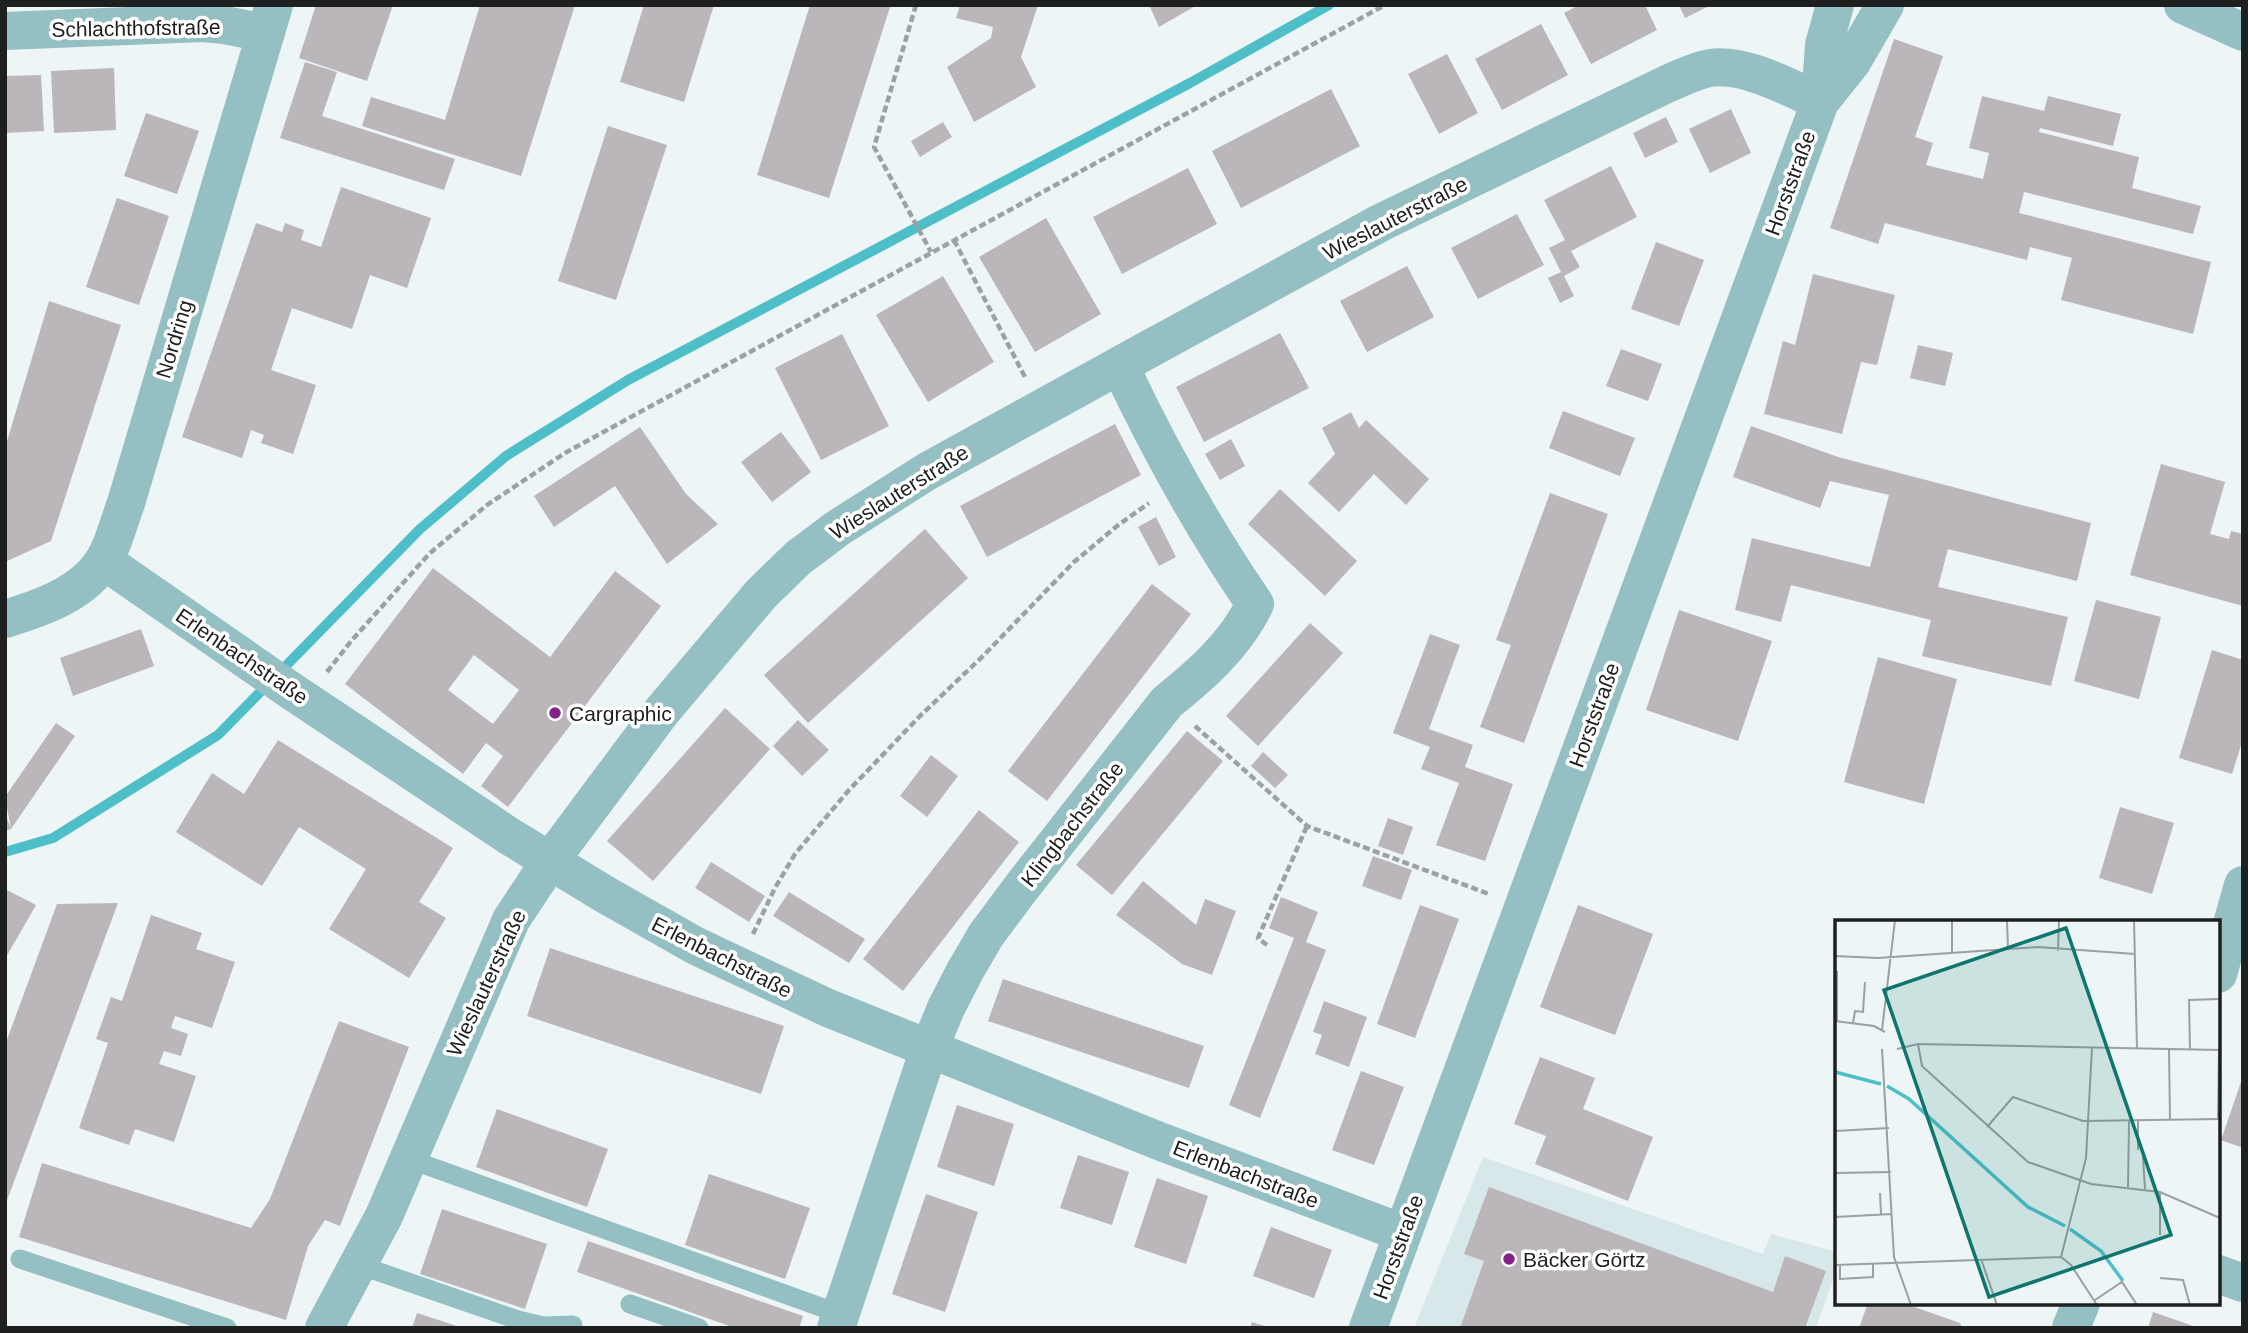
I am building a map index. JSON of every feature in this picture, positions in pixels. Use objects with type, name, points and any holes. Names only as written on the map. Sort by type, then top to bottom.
[{"type":"street","name":"Horststraße","points":[[1368,1328],[1820,102],[1824,45],[1835,5]]},
{"type":"street","name":"Horststraße","points":[[1820,102],[1852,62],[1885,5]]},
{"type":"street","points":[[2183,5],[2243,32]]},
{"type":"street","name":"Schlachthofstraße","points":[[5,31],[203,23],[224,25],[270,19]]},
{"type":"street","name":"Nordring","points":[[5,619],[54,602],[78,586],[103,561],[126,503],[270,19]]},
{"type":"street","name":"Wieslauterstraße","points":[[324,1328],[359,1265],[409,1159],[511,920],[550,862],[662,711],[761,594],[798,558],[892,492],[1382,222],[1656,89],[1706,68],[1721,67],[1748,72],[1820,102]]},
{"type":"street","name":"Klingbachstraße","points":[[838,1321],[929,1049],[965,971],[986,935],[1021,888],[1167,702],[1195,680],[1227,647],[1244,627],[1255,604],[1223,558],[1178,482],[1120,366]]},
{"type":"street","name":"Erlenbachstraße","points":[[103,561],[298,695],[550,862],[656,924],[737,966],[828,1008],[929,1049],[1159,1141],[1403,1233]]},
{"type":"street","points":[[2220,967],[2241,898]]},
{"type":"street","points":[[2220,1275],[2243,1283]]},
{"type":"street","points":[[2071,1328],[2080,1305]]},
{"type":"lane","points":[[409,1159],[838,1321]]},
{"type":"lane","points":[[20,1259],[227,1328]]},
{"type":"lane","points":[[359,1265],[518,1320],[544,1326],[573,1325]]},
{"type":"lane","points":[[630,1304],[698,1328]]},
{"type":"path","points":[[916,5],[874,147],[931,252]]},
{"type":"path","points":[[298,695],[352,640],[429,554],[487,505],[565,453],[1385,5]]},
{"type":"path","points":[[954,240],[1042,408]]},
{"type":"path","points":[[737,966],[775,888],[796,854],[849,790],[1074,562],[1117,526],[1178,482]]},
{"type":"path","points":[[1167,702],[1307,826],[1523,907]]},
{"type":"path","points":[[1267,945],[1258,938],[1307,826]]},
{"type":"shaded area","points":[[1483,1157],[1763,1254],[1771,1234],[1835,1251],[1835,1275],[1816,1328],[1414,1328]]},
{"type":"building","points":[[316,5],[393,5],[367,81],[299,58]]},
{"type":"building","points":[[480,5],[575,5],[521,176],[362,126],[371,97],[445,120]]},
{"type":"building","points":[[644,5],[714,5],[684,102],[620,82]]},
{"type":"building","points":[[810,5],[890,7],[829,198],[757,175]]},
{"type":"building","points":[[960,5],[1038,5],[1021,57],[1036,87],[974,122],[947,67],[991,38],[993,27],[956,18]]},
{"type":"building","points":[[1149,5],[1197,5],[1159,27]]},
{"type":"building","points":[[1579,5],[1645,5],[1657,30],[1591,64],[1564,13]]},
{"type":"building","points":[[1679,5],[1711,5],[1685,18]]},
{"type":"building","points":[[1541,24],[1568,75],[1502,110],[1475,59]]},
{"type":"building","points":[[1894,39],[1943,56],[1915,137],[1933,143],[1926,165],[1983,179],[1989,153],[1969,148],[1982,96],[2044,111],[2048,96],[2121,114],[2113,146],[2040,128],[2039,132],[2139,157],[2132,188],[2201,206],[2193,234],[2024,192],[2019,213],[2211,262],[2193,334],[2061,300],[2072,258],[2030,247],[2027,260],[1885,223],[1878,244],[1830,228]]},
{"type":"building","points":[[1447,54],[1478,113],[1439,134],[1408,74]]},
{"type":"building","points":[[305,62],[337,72],[322,116],[455,159],[444,190],[280,138]]},
{"type":"building","points":[[114,68],[116,130],[54,133],[51,71]]},
{"type":"building","points":[[41,75],[44,131],[5,133],[5,76]]},
{"type":"building","points":[[1331,89],[1360,146],[1241,208],[1212,151]]},
{"type":"building","points":[[1731,109],[1751,153],[1710,173],[1689,129]]},
{"type":"building","points":[[146,113],[199,131],[177,194],[124,176]]},
{"type":"building","points":[[1666,117],[1678,142],[1645,158],[1633,133]]},
{"type":"building","points":[[943,122],[952,137],[920,157],[911,141]]},
{"type":"building","points":[[608,126],[667,145],[616,300],[558,281]]},
{"type":"building","points":[[1611,166],[1637,217],[1571,251],[1580,267],[1564,276],[1574,296],[1560,303],[1548,278],[1561,272],[1549,248],[1565,240],[1544,200]]},
{"type":"building","points":[[1188,168],[1217,224],[1122,274],[1093,217]]},
{"type":"building","points":[[341,187],[431,218],[407,288],[370,275],[352,329],[292,308],[271,370],[316,385],[293,454],[261,443],[264,435],[251,430],[242,458],[182,437],[256,223],[282,232],[285,223],[304,230],[301,240],[321,247]]},
{"type":"building","points":[[117,198],[169,216],[139,305],[86,287]]},
{"type":"building","points":[[1517,214],[1544,265],[1478,299],[1451,248]]},
{"type":"building","points":[[1046,218],[1101,314],[1035,352],[979,257]]},
{"type":"building","points":[[1656,242],[1704,260],[1679,326],[1631,309]]},
{"type":"building","points":[[1407,266],[1434,317],[1367,352],[1340,301]]},
{"type":"building","points":[[1813,274],[1895,295],[1877,365],[1861,362],[1842,434],[1764,414],[1783,341],[1795,345]]},
{"type":"building","points":[[943,276],[994,362],[928,402],[876,315]]},
{"type":"building","points":[[49,301],[121,325],[51,541],[5,562],[5,448]]},
{"type":"building","points":[[1280,333],[1309,388],[1204,442],[1176,387]]},
{"type":"building","points":[[842,334],[889,426],[821,460],[775,368]]},
{"type":"building","points":[[1918,345],[1953,353],[1945,386],[1910,378]]},
{"type":"building","points":[[1621,349],[1662,364],[1648,401],[1606,386]]},
{"type":"building","points":[[1563,411],[1635,438],[1620,476],[1549,448]]},
{"type":"building","points":[[1351,412],[1359,428],[1366,420],[1429,479],[1406,505],[1374,474],[1339,512],[1308,483],[1335,454],[1322,428]]},
{"type":"building","points":[[1115,424],[1141,475],[987,557],[960,506]]},
{"type":"building","points":[[1751,426],[1838,457],[2091,523],[2077,581],[1948,549],[1938,587],[2068,617],[2051,686],[1922,656],[1931,620],[1791,585],[1781,622],[1735,610],[1752,538],[1870,567],[1889,495],[1830,481],[1820,508],[1733,477]]},
{"type":"building","points":[[640,427],[686,494],[718,524],[667,564],[615,486],[554,527],[534,496]]},
{"type":"building","points":[[781,432],[811,472],[772,502],[741,462]]},
{"type":"building","points":[[1231,439],[1245,466],[1220,480],[1205,454]]},
{"type":"building","points":[[2161,464],[2225,482],[2210,534],[2229,539],[2231,531],[2243,534],[2243,606],[2130,575]]},
{"type":"building","points":[[1280,489],[1357,561],[1325,596],[1248,524]]},
{"type":"building","points":[[1550,493],[1608,514],[1524,743],[1480,727],[1511,645],[1496,640]]},
{"type":"building","points":[[1156,517],[1176,557],[1159,566],[1138,527]]},
{"type":"building","points":[[925,529],[968,578],[808,723],[764,675]]},
{"type":"building","points":[[433,568],[550,657],[615,571],[661,606],[508,807],[481,786],[503,756],[486,743],[463,774],[345,684]],"holes":[[[474,655],[519,690],[493,724],[448,690]]]},
{"type":"building","points":[[1152,584],[1191,614],[1047,801],[1008,771]]},
{"type":"building","points":[[2096,600],[2161,617],[2139,699],[2074,681]]},
{"type":"building","points":[[1679,610],[1772,641],[1738,741],[1646,710]]},
{"type":"building","points":[[1310,623],[1343,653],[1258,746],[1226,716]]},
{"type":"building","points":[[141,629],[154,666],[73,696],[60,658]]},
{"type":"building","points":[[1430,634],[1460,645],[1429,729],[1473,745],[1465,767],[1513,784],[1485,861],[1436,845],[1459,783],[1421,769],[1430,747],[1393,733]]},
{"type":"building","points":[[2212,650],[2243,660],[2243,739],[2232,774],[2179,758]]},
{"type":"building","points":[[1878,657],[1957,679],[1924,804],[1844,782]]},
{"type":"building","points":[[725,708],[770,749],[653,881],[607,841]]},
{"type":"building","points":[[798,720],[829,750],[802,776],[773,746]]},
{"type":"building","points":[[56,723],[75,736],[11,829],[5,797]]},
{"type":"building","points":[[1187,731],[1223,761],[1112,895],[1076,865]]},
{"type":"building","points":[[278,740],[453,848],[419,902],[446,918],[409,978],[329,929],[366,869],[299,827],[262,886],[176,832],[212,773],[244,794]]},
{"type":"building","points":[[1263,752],[1288,775],[1275,788],[1251,766]]},
{"type":"building","points":[[931,755],[958,776],[927,817],[900,796]]},
{"type":"building","points":[[2120,807],[2174,823],[2152,894],[2099,878]]},
{"type":"building","points":[[979,810],[1019,842],[903,991],[863,959]]},
{"type":"building","points":[[5,813],[11,829],[5,831]]},
{"type":"building","points":[[1388,818],[1413,827],[1403,855],[1378,846]]},
{"type":"building","points":[[1373,856],[1412,870],[1401,900],[1362,886]]},
{"type":"building","points":[[711,862],[765,896],[749,922],[695,888]]},
{"type":"building","points":[[1143,881],[1196,925],[1205,899],[1236,911],[1212,975],[1182,964],[1116,915]]},
{"type":"building","points":[[5,889],[36,905],[5,959]]},
{"type":"building","points":[[789,892],[865,939],[849,963],[773,916]]},
{"type":"building","points":[[1281,897],[1318,912],[1306,942],[1326,950],[1260,1118],[1229,1105],[1294,938],[1269,928]]},
{"type":"building","points":[[118,903],[5,1203],[5,1045],[57,904]]},
{"type":"building","points":[[1420,905],[1459,919],[1415,1038],[1377,1024]]},
{"type":"building","points":[[1578,905],[1653,934],[1615,1035],[1540,1007]]},
{"type":"building","points":[[151,915],[202,933],[196,949],[235,962],[212,1028],[175,1016],[171,1028],[188,1034],[181,1056],[164,1051],[159,1064],[196,1076],[174,1142],[135,1129],[129,1145],[79,1128],[108,1043],[96,1039],[111,997],[122,1001]]},
{"type":"building","points":[[550,948],[784,1026],[761,1094],[527,1016]]},
{"type":"building","points":[[1003,979],[1204,1046],[1189,1088],[988,1021]]},
{"type":"building","points":[[1324,1001],[1367,1017],[1349,1067],[1315,1054],[1322,1035],[1313,1032]]},
{"type":"building","points":[[339,1021],[409,1047],[340,1226],[325,1220],[308,1246],[286,1320],[19,1237],[42,1163],[251,1228],[270,1199]]},
{"type":"building","points":[[1540,1057],[1595,1078],[1583,1109],[1653,1137],[1628,1201],[1535,1164],[1546,1136],[1514,1124]]},
{"type":"building","points":[[1361,1071],[1404,1087],[1374,1165],[1332,1150]]},
{"type":"building","points":[[2243,1079],[2243,1148],[2221,1140]]},
{"type":"building","points":[[957,1105],[1014,1124],[994,1186],[937,1167]]},
{"type":"building","points":[[497,1109],[608,1149],[587,1207],[476,1167]]},
{"type":"building","points":[[1078,1155],[1129,1172],[1112,1225],[1060,1208]]},
{"type":"building","points":[[709,1174],[810,1208],[785,1279],[685,1245]]},
{"type":"building","points":[[1157,1178],[1208,1196],[1186,1264],[1134,1247]]},
{"type":"building","points":[[1489,1187],[1773,1292],[1785,1256],[1826,1271],[1805,1328],[1460,1328],[1484,1261],[1464,1254]]},
{"type":"building","points":[[926,1194],[978,1212],[945,1312],[892,1294]]},
{"type":"building","points":[[442,1209],[547,1244],[525,1309],[420,1274]]},
{"type":"building","points":[[1271,1227],[1332,1250],[1314,1298],[1253,1276]]},
{"type":"building","points":[[588,1241],[803,1316],[799,1328],[735,1328],[577,1272]]},
{"type":"building","points":[[1867,1305],[1909,1305],[1960,1323],[1962,1328],[1859,1328]]},
{"type":"building","points":[[2153,1312],[2196,1327],[2148,1328]]},
{"type":"building","points":[[417,1313],[460,1327],[412,1328]]},
{"type":"building","points":[[1252,1322],[1268,1327],[1268,1328],[1250,1328]]},
{"type":"waterway","points":[[5,852],[53,838],[218,735],[420,529],[506,456],[628,380],[1190,83],[1329,5]]},
{"type":"place","name":"Cargraphic","points":[[555,713]]},
{"type":"place","name":"Bäcker Görtz","points":[[1509,1259]]}]
